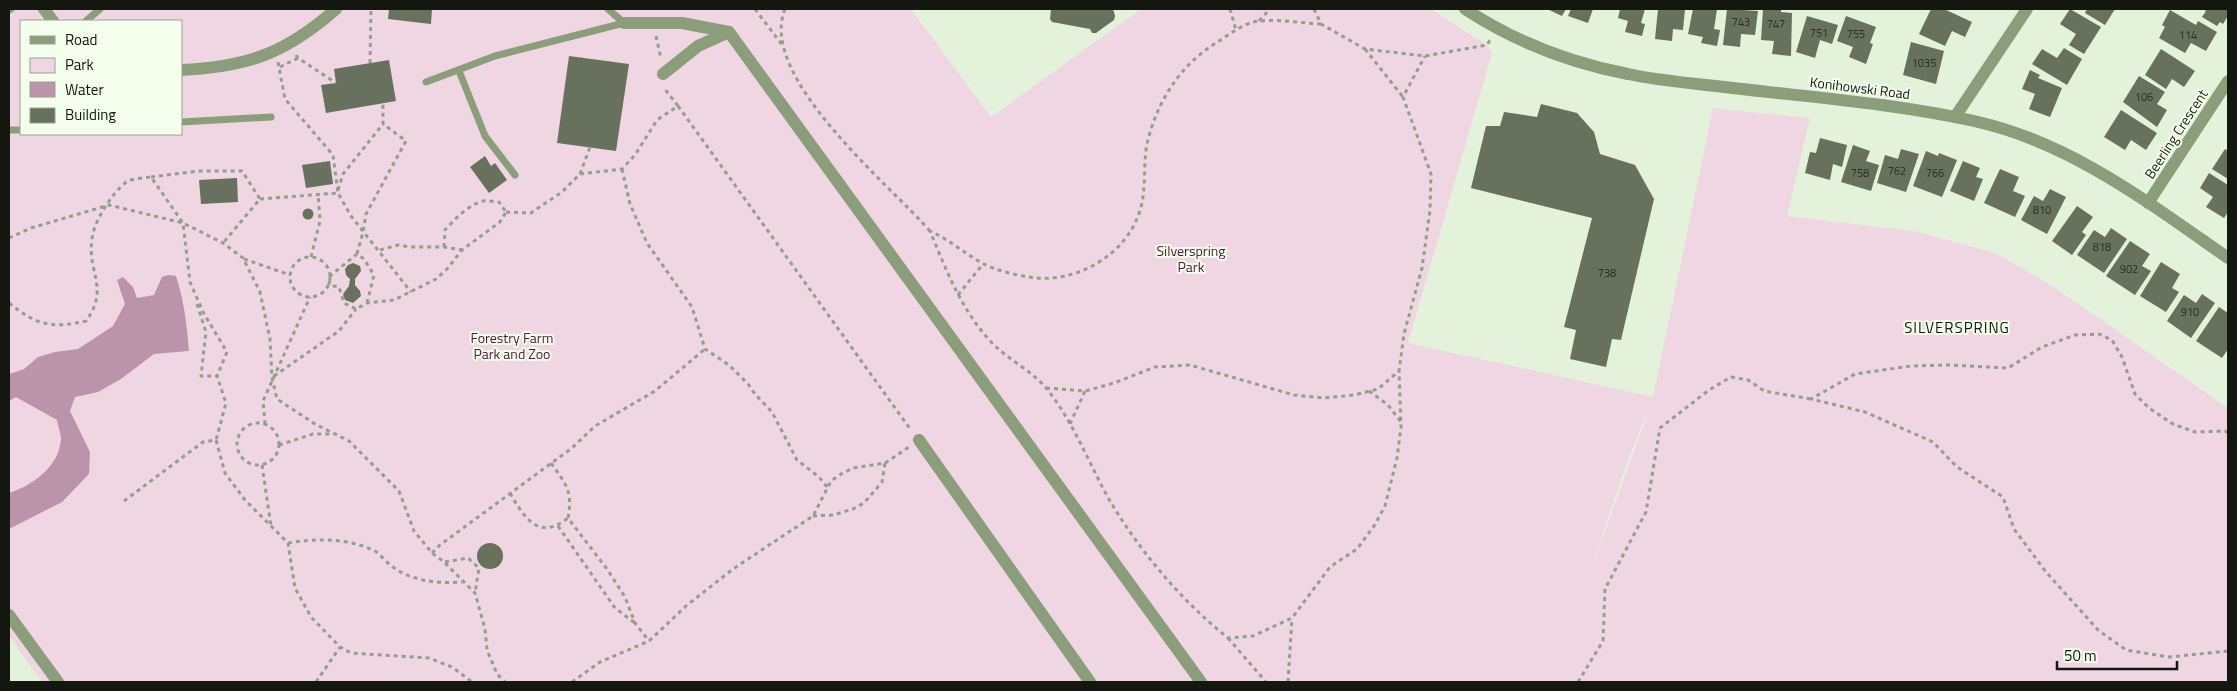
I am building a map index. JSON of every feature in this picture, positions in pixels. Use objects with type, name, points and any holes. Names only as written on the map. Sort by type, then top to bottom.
[{"type":"street","points":[[44,9],[52,20]]},
{"type":"street","points":[[182,70],[238,63],[274,52],[309,33],[336,9]]},
{"type":"street","name":"Konihowski Road","points":[[1465,9],[1516,38],[1571,59],[1628,74],[1858,102],[1955,118],[2032,137],[2089,165],[2228,258]]},
{"type":"street","points":[[1955,118],[2027,9]]},
{"type":"street","points":[[624,23],[682,22],[729,32],[1201,682]]},
{"type":"street","points":[[663,74],[698,46],[729,32]]},
{"type":"street","name":"Beerling Crescent","points":[[2148,203],[2228,81]]},
{"type":"street","points":[[918,440],[1090,682]]},
{"type":"street","points":[[9,615],[58,682]]},
{"type":"lane","points":[[87,20],[100,9]]},
{"type":"lane","points":[[608,9],[624,23]]},
{"type":"lane","points":[[426,82],[495,56],[624,23]]},
{"type":"lane","points":[[459,71],[485,136],[515,175]]},
{"type":"lane","points":[[182,122],[271,117]]},
{"type":"path","points":[[370,63],[371,9]]},
{"type":"path","points":[[755,9],[783,47]]},
{"type":"path","points":[[785,9],[782,30],[783,47],[789,66],[805,94],[835,132],[930,231],[964,250],[983,264],[1030,278],[1064,277],[1092,267],[1116,250],[1131,233],[1142,207],[1149,136],[1170,87],[1184,68],[1198,54],[1236,30],[1258,20],[1270,9]]},
{"type":"path","points":[[1230,9],[1236,30]]},
{"type":"path","points":[[1314,9],[1320,24]]},
{"type":"path","points":[[1228,638],[1253,636],[1292,618],[1330,567],[1357,549],[1374,526],[1385,506],[1392,483],[1401,422],[1399,371],[1404,334],[1422,268],[1431,192],[1431,174],[1404,97],[1364,49],[1320,24],[1258,20]]},
{"type":"path","points":[[572,682],[600,662],[649,641],[686,606],[732,569],[813,516],[830,481],[854,468],[885,463],[918,440],[664,88],[656,33]]},
{"type":"path","points":[[290,43],[298,58],[336,83]]},
{"type":"path","points":[[1364,49],[1425,56],[1487,45],[1489,43]]},
{"type":"path","points":[[274,52],[280,67],[285,99],[333,156],[338,194],[364,232],[411,292]]},
{"type":"path","points":[[1404,97],[1425,56]]},
{"type":"path","points":[[280,67],[298,58]]},
{"type":"path","points":[[338,194],[342,174],[383,124],[383,103]]},
{"type":"path","points":[[580,174],[622,169],[635,155],[657,120],[678,106]]},
{"type":"path","points":[[356,308],[344,303],[339,287],[329,285],[330,276],[326,264],[321,260],[311,257],[301,259],[296,263],[290,275],[293,288],[304,296],[310,297],[322,293],[329,282],[330,276],[357,254],[364,232],[366,214],[406,141],[383,124]]},
{"type":"path","points":[[506,212],[531,213],[562,192],[580,174],[590,148]]},
{"type":"path","points":[[622,169],[630,204],[648,243],[692,307],[705,349],[729,365],[748,384],[772,412],[797,460],[819,477],[828,488]]},
{"type":"path","points":[[9,303],[24,315],[48,326],[86,321],[95,308],[98,288],[93,269],[91,241],[94,230],[126,182],[138,178],[198,171],[242,171],[260,199]]},
{"type":"path","points":[[151,177],[183,222],[192,285],[206,332],[201,376],[217,376]]},
{"type":"path","points":[[223,243],[260,199],[318,193],[338,194]]},
{"type":"path","points":[[311,257],[320,221],[318,193]]},
{"type":"path","points":[[444,247],[445,230],[457,216],[483,201],[499,202],[506,212]]},
{"type":"path","points":[[9,238],[32,228],[109,205],[183,222],[223,243],[243,258],[290,275]]},
{"type":"path","points":[[272,378],[338,331],[356,308],[367,303],[394,300],[436,279],[447,270],[462,250],[500,222],[506,212]]},
{"type":"path","points":[[930,231],[970,317],[995,346],[1046,388],[1070,424],[1111,502],[1134,537],[1158,569],[1184,598],[1207,621],[1228,638],[1266,682]]},
{"type":"path","points":[[379,250],[398,244],[462,250]]},
{"type":"path","points":[[357,254],[364,259],[374,275],[367,303]]},
{"type":"path","points":[[243,258],[260,292],[270,339],[272,378],[277,399],[315,424],[349,441],[399,492],[414,531],[432,553],[444,562],[475,594]]},
{"type":"path","points":[[958,294],[983,264]]},
{"type":"path","points":[[192,285],[203,312],[227,352],[217,376],[226,403],[216,440],[225,473],[245,500],[288,543],[294,588],[311,617],[340,647],[350,653],[430,658],[452,667],[472,682]]},
{"type":"path","points":[[265,424],[262,401],[272,378],[287,352],[310,297]]},
{"type":"path","points":[[1811,398],[1855,374],[1911,366],[1949,365],[2008,368],[2042,347],[2075,336],[2099,334],[2112,340],[2122,357],[2135,394],[2149,408],[2173,424],[2195,432],[2225,431],[2228,433]]},
{"type":"path","points":[[432,553],[440,544],[572,448],[595,426],[655,391],[705,349]]},
{"type":"path","points":[[1046,388],[1085,391],[1114,384],[1155,368],[1174,365],[1190,366],[1294,395],[1324,398],[1354,396],[1378,389],[1399,371]]},
{"type":"path","points":[[1578,682],[1603,641],[1605,590],[1646,512],[1660,428],[1709,390],[1732,377],[1748,380],[1764,391],[1811,398],[1865,412],[1933,442],[1957,467],[2003,498],[2014,528],[2046,572],[2098,630],[2126,650],[2169,657],[2228,651]]},
{"type":"path","points":[[1070,424],[1085,391]]},
{"type":"path","points":[[1369,391],[1388,405],[1401,422]]},
{"type":"path","points":[[251,424],[265,424],[276,432],[279,446],[274,458],[262,465],[248,462],[239,452],[237,446],[240,433],[251,424]]},
{"type":"path","points":[[279,446],[313,434],[334,434]]},
{"type":"path","points":[[124,501],[203,442],[216,440]]},
{"type":"path","points":[[510,493],[521,511],[535,525],[545,529],[558,526],[568,518],[571,504],[570,492],[551,463]]},
{"type":"path","points":[[813,516],[833,515],[853,510],[864,503],[882,482],[885,463]]},
{"type":"path","points":[[262,465],[271,527]]},
{"type":"path","points":[[568,518],[625,597],[635,623]]},
{"type":"path","points":[[558,526],[615,608],[635,623],[649,641]]},
{"type":"path","points":[[288,543],[326,539],[354,545],[376,552],[390,565],[416,579],[443,583],[462,582]]},
{"type":"path","points":[[444,562],[468,558],[479,568],[475,594],[485,630],[487,650],[497,674],[505,682]]},
{"type":"path","points":[[1288,682],[1292,618]]},
{"type":"path","points":[[316,682],[340,647]]},
{"type":"green space","points":[[9,9],[911,9],[991,117],[1141,9],[1431,9],[1487,45],[1492,53],[1408,343],[1653,397],[1713,108],[1810,118],[1787,216],[1914,231],[1995,253],[2054,287],[2228,408],[2228,682],[42,682],[9,636]],"holes":[[[1647,415],[1589,576],[1625,468]]]},
{"type":"water","points":[[168,275],[176,276],[179,285],[185,313],[189,351],[154,354],[121,379],[98,392],[75,397],[70,411],[90,452],[89,474],[62,502],[9,529],[9,493],[27,485],[43,474],[55,458],[59,449],[61,435],[57,420],[16,397],[9,401],[9,374],[24,369],[38,357],[55,352],[78,349],[113,326],[125,304],[117,280],[123,277],[133,287],[137,298],[154,295],[162,277]]},
{"type":"building","points":[[389,9],[432,9],[431,24],[388,19]]},
{"type":"building","points":[[1051,9],[1113,9],[1115,16],[1114,20],[1096,33],[1092,33],[1090,29],[1052,22],[1050,19]]},
{"type":"building","points":[[1547,9],[1566,9],[1562,16]]},
{"type":"building","points":[[1571,9],[1593,9],[1588,23],[1568,16]]},
{"type":"building","points":[[1620,9],[1645,9],[1641,23],[1645,24],[1642,36],[1625,32],[1628,21],[1618,18]]},
{"type":"building","points":[[1658,9],[1685,9],[1683,30],[1673,29],[1672,41],[1655,39]]},
{"type":"building","points":[[1693,9],[1717,9],[1714,29],[1720,30],[1717,46],[1701,43],[1703,37],[1688,34]]},
{"type":"building","points":[[1727,9],[1758,11],[1755,35],[1741,34],[1740,47],[1723,45]]},
{"type":"building","points":[[1763,9],[1781,9],[1781,12],[1792,13],[1791,56],[1772,54],[1774,41],[1761,40]]},
{"type":"building","points":[[1931,9],[1944,9],[1972,22],[1965,37],[1952,31],[1945,46],[1919,34]]},
{"type":"building","points":[[2070,9],[2101,27],[2084,54],[2069,45],[2076,34],[2060,24]]},
{"type":"building","points":[[2087,9],[2115,9],[2105,25],[2085,13]]},
{"type":"building","points":[[2203,9],[2228,9],[2228,16],[2223,24],[2220,22],[2217,26],[2202,17],[2206,11]]},
{"type":"building","points":[[2170,10],[2196,25],[2198,21],[2217,32],[2206,51],[2191,43],[2185,53],[2159,38],[2165,27],[2162,25]]},
{"type":"building","points":[[1807,16],[1838,25],[1832,44],[1820,40],[1815,58],[1796,52]]},
{"type":"building","points":[[1846,16],[1876,27],[1870,43],[1873,44],[1866,64],[1849,57],[1853,47],[1837,41]]},
{"type":"building","points":[[1911,42],[1944,51],[1936,84],[1903,75]]},
{"type":"building","points":[[2064,48],[2082,59],[2067,85],[2032,64],[2042,49],[2057,58]]},
{"type":"building","points":[[2161,49],[2195,71],[2184,87],[2172,79],[2166,89],[2145,75]]},
{"type":"building","points":[[569,56],[629,64],[616,151],[557,143]]},
{"type":"building","points":[[389,60],[396,101],[326,113],[321,85],[336,83],[334,69]]},
{"type":"building","points":[[2030,70],[2040,75],[2038,78],[2062,88],[2050,117],[2029,109],[2035,94],[2022,89]]},
{"type":"building","points":[[2139,76],[2165,92],[2157,104],[2167,110],[2157,127],[2123,102]]},
{"type":"building","points":[[1541,104],[1577,113],[1594,132],[1600,154],[1635,165],[1654,199],[1621,340],[1612,339],[1606,367],[1570,359],[1576,330],[1564,327],[1592,218],[1471,188],[1486,126],[1500,126],[1504,112],[1537,117]]},
{"type":"building","points":[[2121,110],[2157,133],[2146,150],[2131,140],[2125,150],[2104,137]]},
{"type":"building","points":[[1820,138],[1847,145],[1842,167],[1833,164],[1830,180],[1805,173],[1810,152],[1816,153]]},
{"type":"building","points":[[1853,145],[1870,151],[1866,161],[1879,165],[1871,191],[1841,182]]},
{"type":"building","points":[[1901,149],[1919,154],[1906,192],[1877,183],[1885,155],[1898,159]]},
{"type":"building","points":[[2225,149],[2228,151],[2228,179],[2212,169]]},
{"type":"building","points":[[1926,151],[1938,156],[1939,153],[1957,160],[1942,197],[1913,186]]},
{"type":"building","points":[[485,156],[491,166],[495,163],[507,180],[489,193],[470,167]]},
{"type":"building","points":[[330,161],[333,184],[306,188],[302,165]]},
{"type":"building","points":[[1963,161],[1980,168],[1976,177],[1983,179],[1974,201],[1950,191]]},
{"type":"building","points":[[2000,169],[2019,177],[2013,191],[2025,196],[2015,217],[1984,203]]},
{"type":"building","points":[[2209,173],[2228,185],[2228,212],[2224,218],[2206,207],[2213,197],[2200,188]]},
{"type":"building","points":[[237,178],[238,202],[201,204],[199,180]]},
{"type":"building","points":[[2050,189],[2066,197],[2047,234],[2021,220],[2034,196],[2043,201]]},
{"type":"building","points":[[2077,206],[2093,217],[2082,232],[2086,235],[2072,255],[2052,241]]},
{"type":"building","points":[[308,208],[314,214],[308,220],[302,214]]},
{"type":"building","points":[[2111,228],[2127,239],[2104,273],[2077,255],[2094,230],[2105,237]]},
{"type":"building","points":[[2130,241],[2150,254],[2142,266],[2151,271],[2135,295],[2106,276]]},
{"type":"building","points":[[2161,262],[2180,274],[2172,288],[2179,292],[2166,312],[2140,296]]},
{"type":"building","points":[[353,263],[360,266],[361,271],[355,279],[355,285],[360,291],[361,296],[353,303],[345,300],[343,294],[349,286],[350,279],[346,275],[345,269]]},
{"type":"building","points":[[2202,294],[2215,303],[2191,338],[2167,321],[2184,295],[2196,303]]},
{"type":"building","points":[[2219,307],[2228,313],[2228,349],[2222,358],[2196,341]]},
{"type":"building","points":[[490,543],[499,547],[503,556],[499,565],[490,569],[481,565],[477,556],[481,547]]},
{"type":"district","name":"SILVERSPRING","points":[[1957,328]]},
{"type":"park label","name":"Silverspring Park","points":[[1191,260]]},
{"type":"park label","name":"Forestry Farm Park and Zoo","points":[[512,346]]}]
